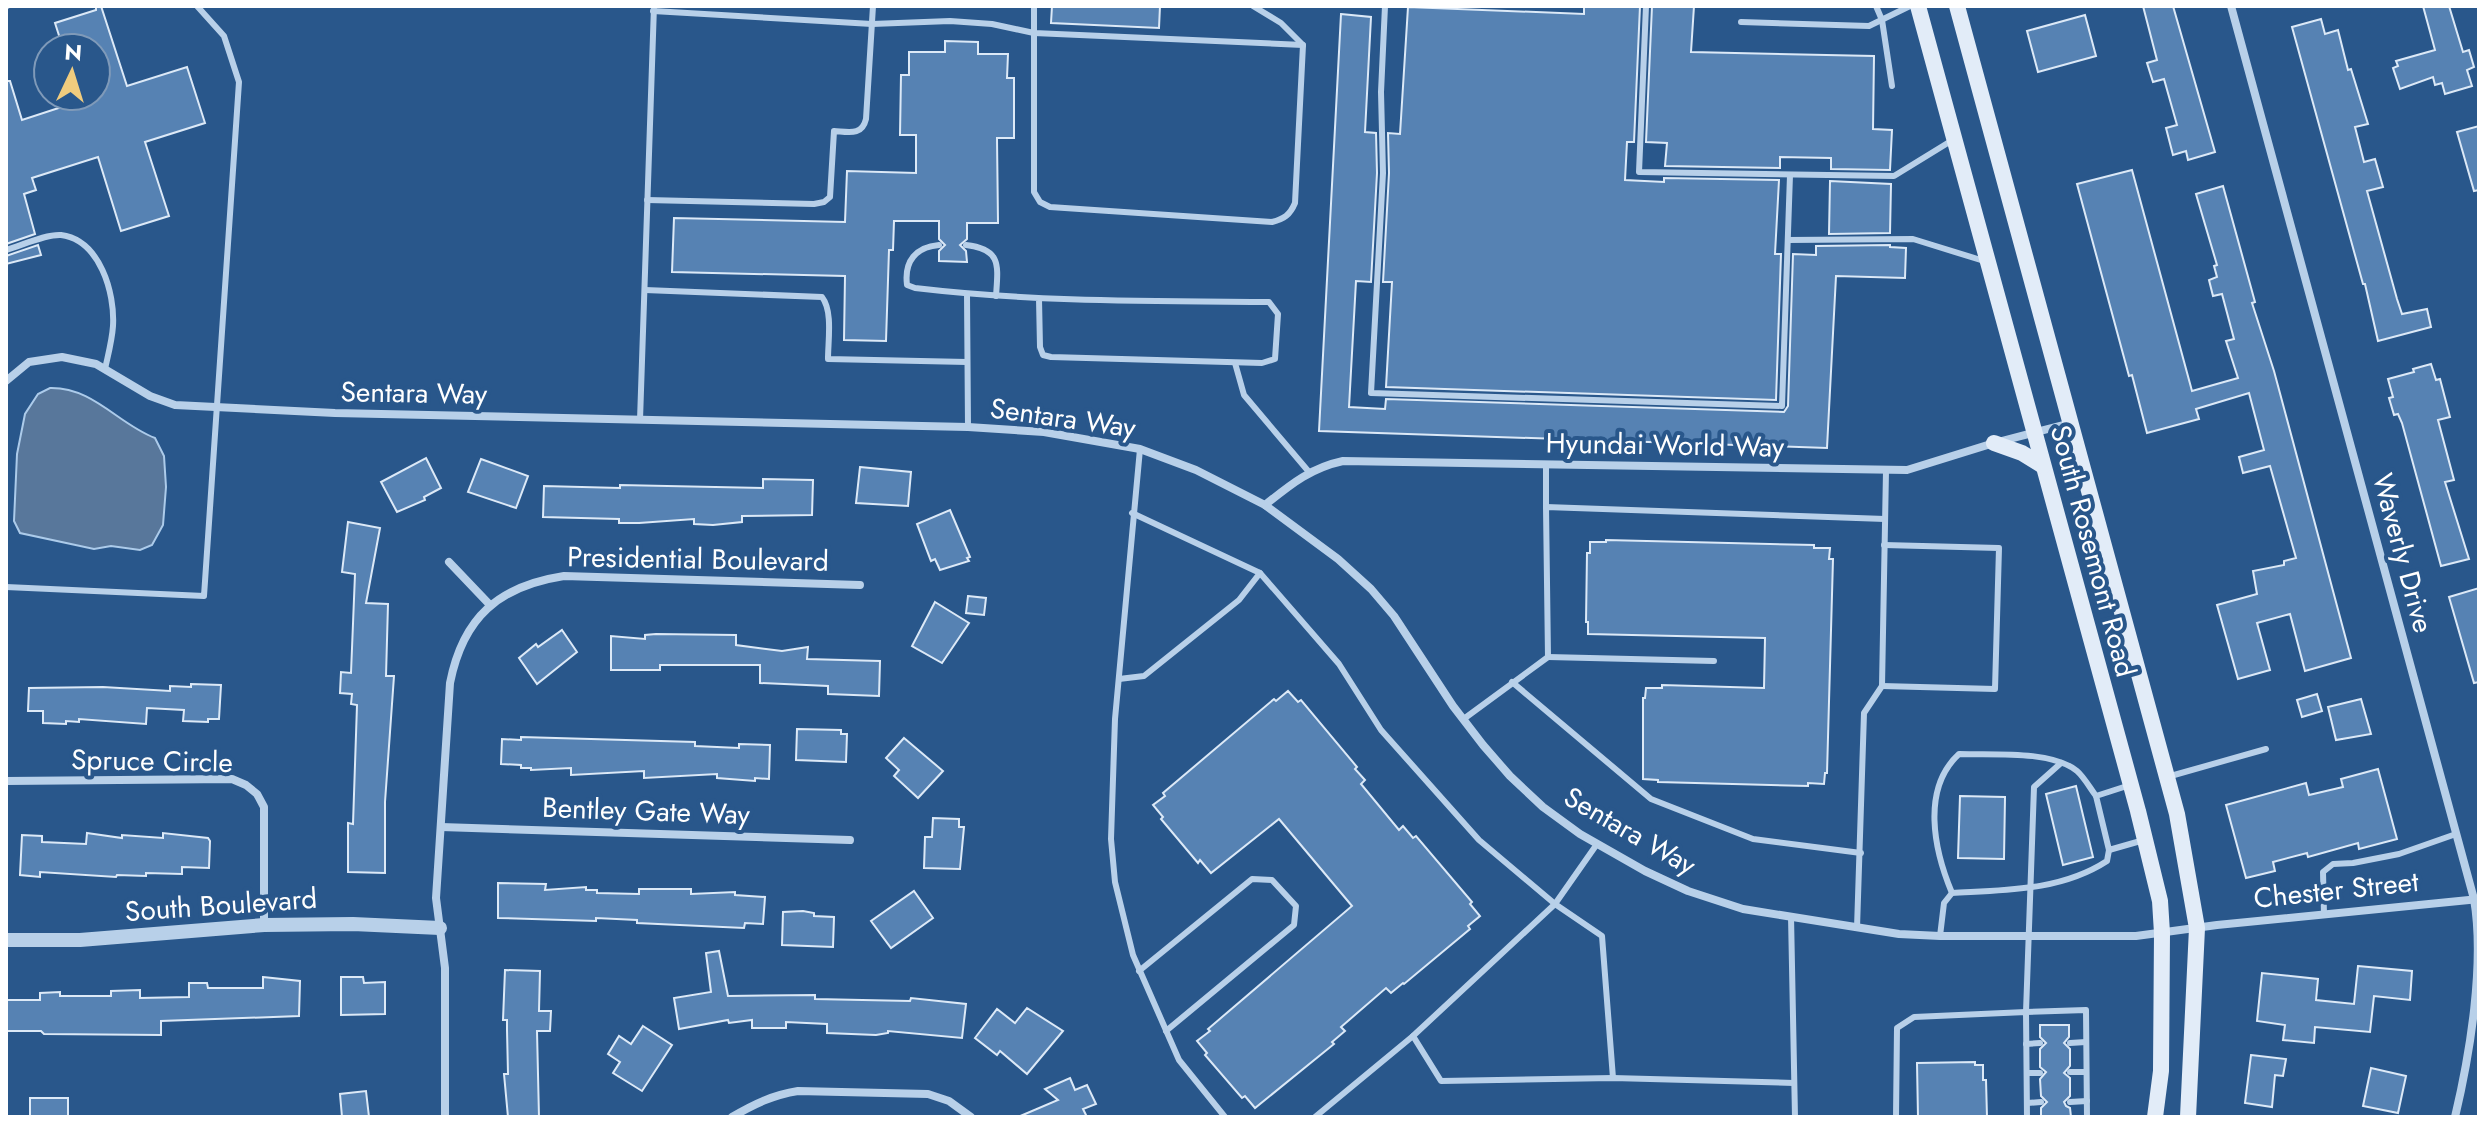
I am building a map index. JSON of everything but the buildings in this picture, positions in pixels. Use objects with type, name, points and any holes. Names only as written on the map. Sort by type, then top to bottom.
[{"type":"main road","name":"South Rosemont Road","points":[[1918,6],[2160,901],[2161,1071],[2155,1117]]},
{"type":"main road","name":"South Rosemont Road","points":[[1957,6],[2177,814],[2197,928],[2188,1117]]},
{"type":"main road","points":[[1994,443],[2022,453],[2043,466]]},
{"type":"street","name":"Waverly Drive","points":[[2231,6],[2456,834],[2477,899],[2476,977],[2469,1041],[2455,1117]]},
{"type":"street","name":"Sentara Way","points":[[6,381],[29,362],[62,357],[79,359],[105,369],[150,396],[175,405],[335,413],[968,427],[1044,432],[1140,449],[1196,470],[1265,505],[1338,559],[1371,589],[1394,616],[1453,706],[1510,776],[1543,807],[1597,844],[1688,891],[1743,909],[1857,928],[1940,936],[2136,936],[2197,928]]},
{"type":"street","name":"Hyundai World Way","points":[[1265,505],[1309,472],[1343,461],[1907,470],[2071,423]]},
{"type":"street","points":[[449,562],[490,605]]},
{"type":"street","name":"Presidential Boulevard","points":[[445,1117],[445,968],[436,898],[450,683],[465,636],[490,605],[525,585],[564,576],[860,585]]},
{"type":"street","name":"Spruce Circle","points":[[6,781],[232,779],[246,785],[257,794],[265,813],[264,925]]},
{"type":"street","name":"Bentley Gate Way","points":[[441,827],[850,840]]},
{"type":"street","name":"Chester Street","points":[[2197,928],[2477,899]]},
{"type":"street","name":"South Boulevard","points":[[6,940],[80,940],[264,925],[353,924],[440,928]]},
{"type":"street","points":[[732,1117],[757,1102],[798,1091],[928,1094],[949,1101],[971,1117]]},
{"type":"lane","points":[[6,587],[204,596],[239,82],[224,36],[197,6]]},
{"type":"lane","points":[[647,200],[824,202],[830,197],[834,131],[858,132],[864,127],[866,119],[873,6]]},
{"type":"lane","points":[[1034,6],[1034,192],[1040,202],[1050,207],[1272,222],[1284,219],[1295,203],[1303,45],[1281,23],[1253,6]]},
{"type":"lane","points":[[1385,6],[1381,92],[1383,173],[1371,393],[1782,406],[1790,175]]},
{"type":"lane","points":[[1646,6],[1639,172],[1894,176],[1954,139]]},
{"type":"lane","points":[[1876,6],[1882,20],[1892,86]]},
{"type":"lane","points":[[1741,22],[1869,26],[1910,6]]},
{"type":"lane","points":[[640,420],[654,9],[872,24],[950,21],[992,24],[1034,33],[1303,45]]},
{"type":"lane","points":[[6,250],[58,235],[75,239],[91,252],[104,274],[111,295],[113,323],[105,369]]},
{"type":"lane","points":[[1788,240],[1913,239],[1987,262]]},
{"type":"lane","points":[[939,245],[926,246],[912,257],[906,275],[907,285],[967,294],[1039,299],[1269,302],[1278,314],[1275,359],[1270,362],[1235,363],[1043,355],[1040,347],[1039,299]]},
{"type":"lane","points":[[966,245],[985,247],[993,254],[998,270],[996,296]]},
{"type":"lane","points":[[645,290],[822,297],[826,301],[828,359],[967,362]]},
{"type":"lane","points":[[967,294],[968,427]]},
{"type":"lane","points":[[1235,363],[1244,395],[1309,472]]},
{"type":"lane","points":[[1140,449],[1119,679],[1111,839],[1115,882],[1133,955],[1179,1060],[1225,1117]]},
{"type":"lane","points":[[1546,466],[1548,657]]},
{"type":"lane","points":[[1857,928],[1864,713],[1882,686],[1886,471]]},
{"type":"lane","points":[[1546,507],[1885,519]]},
{"type":"lane","points":[[1132,513],[1260,573],[1339,664],[1381,730],[1479,840],[1555,904],[1602,936],[1613,1078]]},
{"type":"lane","points":[[1882,686],[1995,689],[1999,548],[1884,545]]},
{"type":"lane","points":[[1119,679],[1144,676],[1239,600],[1260,573]]},
{"type":"lane","points":[[1465,718],[1548,657],[1714,661]]},
{"type":"lane","points":[[1512,682],[1651,799],[1753,839],[1861,853]]},
{"type":"lane","points":[[2167,777],[2266,749]]},
{"type":"lane","points":[[1940,936],[1944,903],[1952,893],[2056,883],[2107,861],[2109,850],[2096,796],[2077,771],[2061,763],[2026,756],[1959,754],[1945,766],[1934,797],[1939,861],[1952,893]]},
{"type":"lane","points":[[2027,1117],[2027,935],[2032,887],[2034,787],[2061,763]]},
{"type":"lane","points":[[2096,796],[2131,785]]},
{"type":"lane","points":[[2324,915],[2323,872],[2333,864],[2399,854],[2456,834]]},
{"type":"lane","points":[[2109,850],[2144,840]]},
{"type":"lane","points":[[1315,1117],[1413,1036],[1555,904],[1597,844]]},
{"type":"lane","points":[[1139,971],[1252,879],[1272,880],[1296,906],[1294,925],[1166,1031]]},
{"type":"lane","points":[[1791,916],[1795,1117]]},
{"type":"lane","points":[[1896,1117],[1897,1028],[1914,1017],[2086,1010],[2087,1117]]},
{"type":"lane","points":[[1413,1036],[1441,1081],[1613,1078],[1794,1083]]},
{"type":"lane","points":[[2070,1043],[2086,1042]]},
{"type":"lane","points":[[2026,1044],[2040,1043]]},
{"type":"lane","points":[[2070,1072],[2086,1072]]},
{"type":"lane","points":[[2027,1073],[2040,1073]]},
{"type":"lane","points":[[2070,1102],[2087,1101]]},
{"type":"lane","points":[[2027,1103],[2041,1102]]},
{"type":"water","points":[[50,388],[79,393],[155,438],[164,456],[166,487],[163,525],[152,545],[140,550],[111,546],[94,549],[20,533],[14,521],[17,454],[25,414],[38,394]]}]
